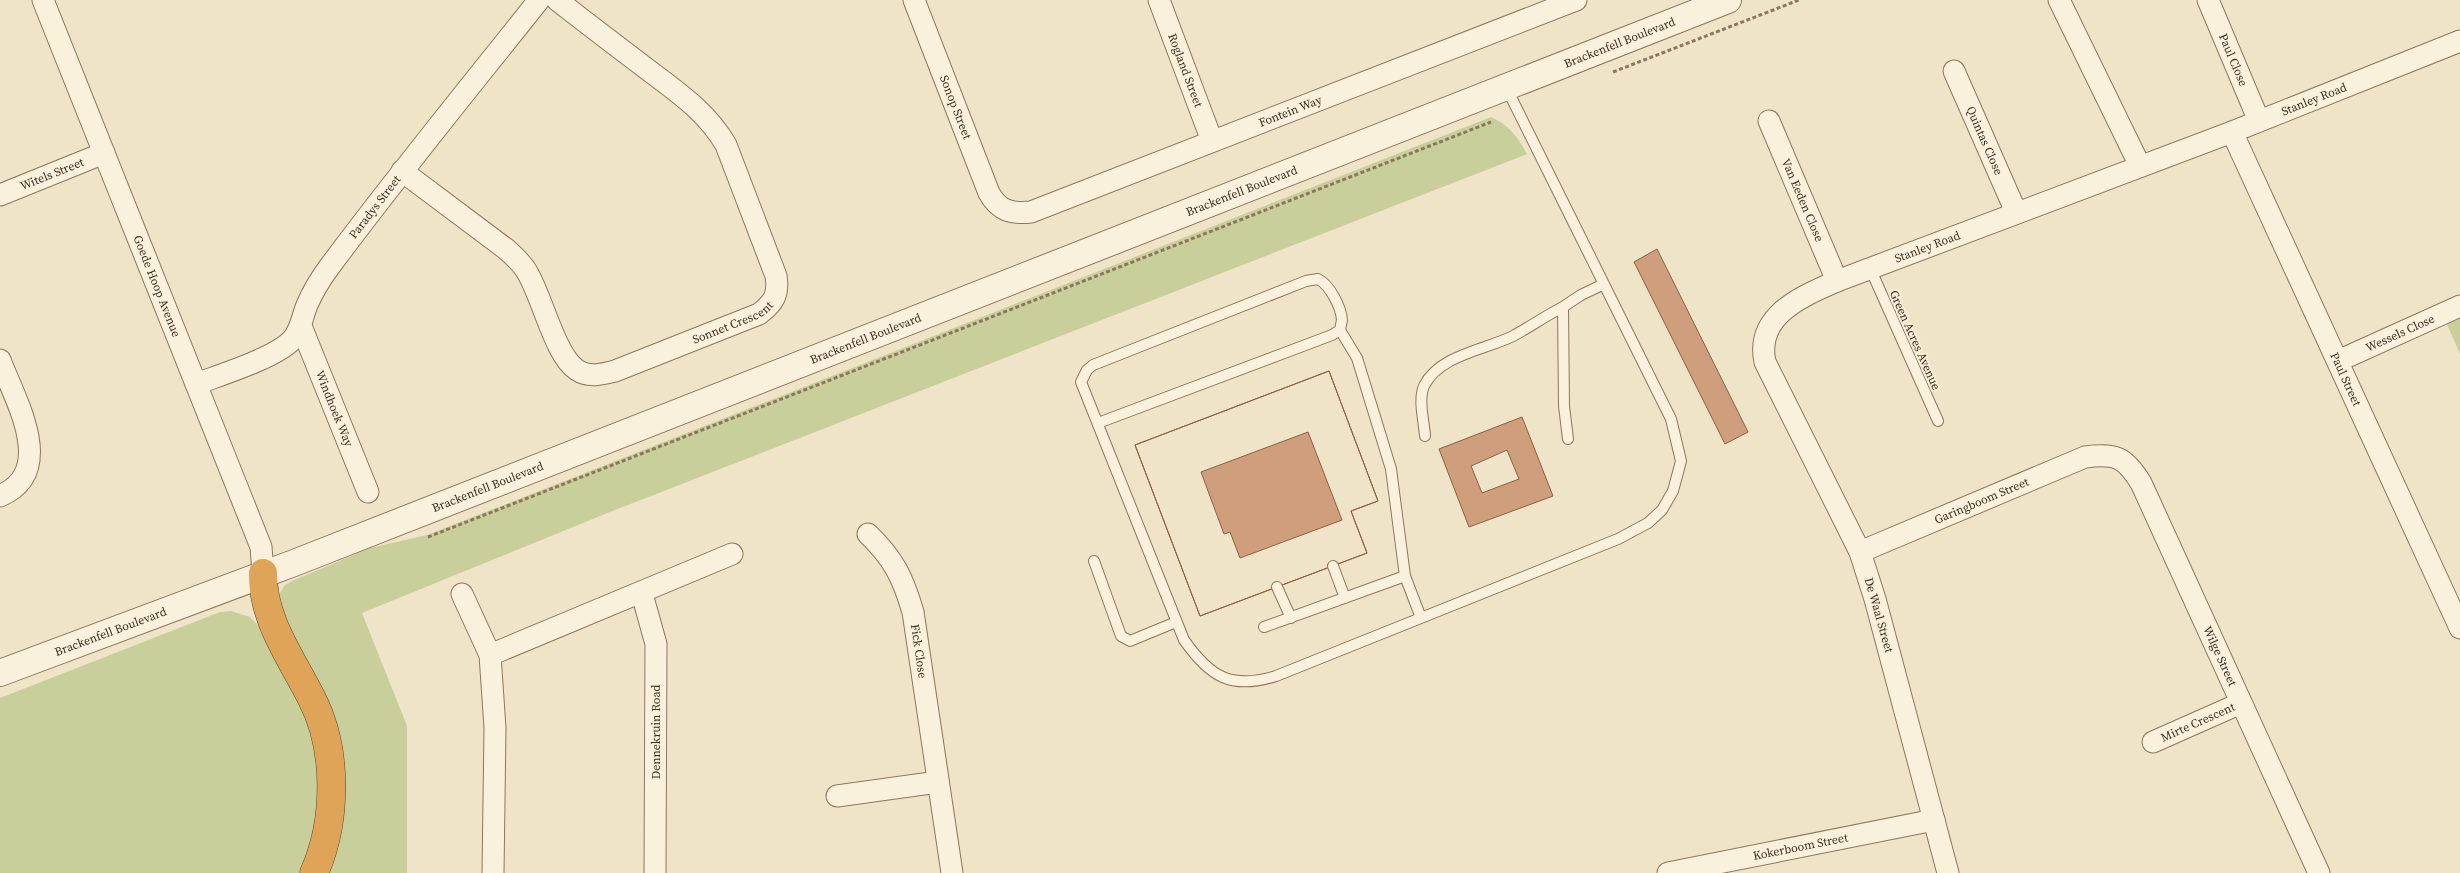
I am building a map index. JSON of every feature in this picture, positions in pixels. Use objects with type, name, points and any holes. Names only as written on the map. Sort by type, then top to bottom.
[{"type":"highway","points":[[263,573],[265,603],[284,648],[313,700],[323,724],[329,761],[331,797],[328,829],[321,859],[314,873]]},
{"type":"street","name":"Goede Hoop Avenue","points":[[43,0],[261,547],[263,573]]},
{"type":"street","name":"Paradys Street","points":[[196,384],[255,362],[291,340],[301,326],[307,305],[317,285],[402,171],[539,0]]},
{"type":"street","name":"Sonnet Crescent","points":[[402,171],[518,260],[534,284],[562,353],[571,365],[588,375],[602,375],[615,371],[759,314],[768,308],[778,291],[776,276],[726,145],[715,126],[702,112],[680,94],[556,0]]},
{"type":"street","name":"Sonop Street","points":[[914,0],[981,175],[994,203],[1003,210]]},
{"type":"street","name":"Rogland Street","points":[[1159,0],[1212,141]]},
{"type":"street","name":"Fontein Way","points":[[1003,210],[1015,214],[1031,212],[1576,0]]},
{"type":"street","name":"Brackenfell Boulevard","points":[[0,674],[1728,0]]},
{"type":"street","points":[[2059,0],[2140,166]]},
{"type":"street","name":"Paul Close","points":[[2208,0],[2259,121]]},
{"type":"street","name":"Stanley Road","points":[[1769,373],[1764,362],[1763,343],[1774,319],[1789,304],[1837,281],[2232,132],[2460,42]]},
{"type":"street","name":"Quintas Close","points":[[1954,71],[2016,212]]},
{"type":"street","name":"Van Eeden Close","points":[[1769,121],[1837,281]]},
{"type":"street","name":"Paul Street","points":[[2232,132],[2460,628]]},
{"type":"street","name":"Witels Street","points":[[0,195],[104,153]]},
{"type":"street","name":"Wessels Close","points":[[2338,361],[2460,306]]},
{"type":"street","name":"Windhoek Way","points":[[301,326],[368,492]]},
{"type":"street","points":[[0,360],[24,422],[31,455],[23,477],[16,486],[0,496]]},
{"type":"street","name":"De Waal Street","points":[[1769,373],[1860,552],[1876,599],[1948,873]]},
{"type":"street","name":"Garingboom Street","points":[[1860,552],[2085,457],[2105,454]]},
{"type":"street","name":"Wilge Street","points":[[2105,454],[2119,458],[2131,466],[2141,483],[2319,873]]},
{"type":"street","name":"Fick Close","points":[[868,534],[884,550],[904,580],[913,612],[952,873]]},
{"type":"street","points":[[490,655],[642,594],[732,554]]},
{"type":"street","points":[[462,594],[490,655],[495,728],[493,873]]},
{"type":"street","name":"Dennekruin Road","points":[[642,594],[656,644],[655,873]]},
{"type":"street","name":"Mirte Crescent","points":[[2153,742],[2242,703]]},
{"type":"street","points":[[837,796],[938,782]]},
{"type":"street","name":"Kokerboom Street","points":[[1668,873],[1699,870],[1934,820]]},
{"type":"lane","points":[[1421,618],[1404,576],[1391,469],[1357,358],[1340,330],[1342,314],[1324,282],[1318,279],[1306,281],[1093,365],[1087,370],[1081,382],[1184,640],[1197,658],[1212,673],[1229,680],[1247,682],[1276,676],[1421,618],[1636,531],[1662,510],[1673,491],[1680,461],[1671,419],[1506,86]]},
{"type":"lane","name":"Green Acres Avenue","points":[[1870,268],[1938,421]]},
{"type":"lane","points":[[1425,436],[1421,398],[1424,387],[1433,372],[1446,363],[1505,340],[1581,295],[1604,284]]},
{"type":"lane","points":[[1563,307],[1564,406],[1568,439]]},
{"type":"lane","points":[[1098,423],[1332,335],[1340,330]]},
{"type":"lane","points":[[1094,562],[1121,636],[1125,640],[1130,641],[1176,622]]},
{"type":"lane","points":[[1333,566],[1345,598]]},
{"type":"lane","points":[[1264,628],[1404,576]]},
{"type":"lane","points":[[1277,587],[1291,618]]},
{"type":"path","points":[[1606,75],[1799,0]]},
{"type":"path","points":[[426,538],[1491,122]]},
{"type":"green space","points":[[1491,117],[1512,132],[1527,154],[610,512],[362,613],[407,726],[407,873],[323,873],[335,838],[298,650],[277,598],[285,585],[370,548],[427,535]]},
{"type":"green space","points":[[2460,316],[2460,354],[2446,322]]},
{"type":"green space","points":[[231,611],[250,617],[257,624],[298,689],[313,736],[319,785],[314,834],[302,873],[0,873],[0,698],[220,612]]},
{"type":"building","points":[[1657,249],[1748,432],[1725,444],[1634,262]]},
{"type":"building","points":[[1329,371],[1378,501],[1351,511],[1367,553],[1200,616],[1135,445]],"holes":[[[1308,432],[1342,520],[1240,558],[1230,532],[1224,534],[1201,472]]]},
{"type":"building","points":[[1329,371],[1378,501],[1351,511],[1367,553],[1200,616],[1135,445]]},
{"type":"building","points":[[1522,417],[1553,496],[1469,527],[1439,449]],"holes":[[[1507,450],[1519,479],[1482,493],[1471,466]]]}]
